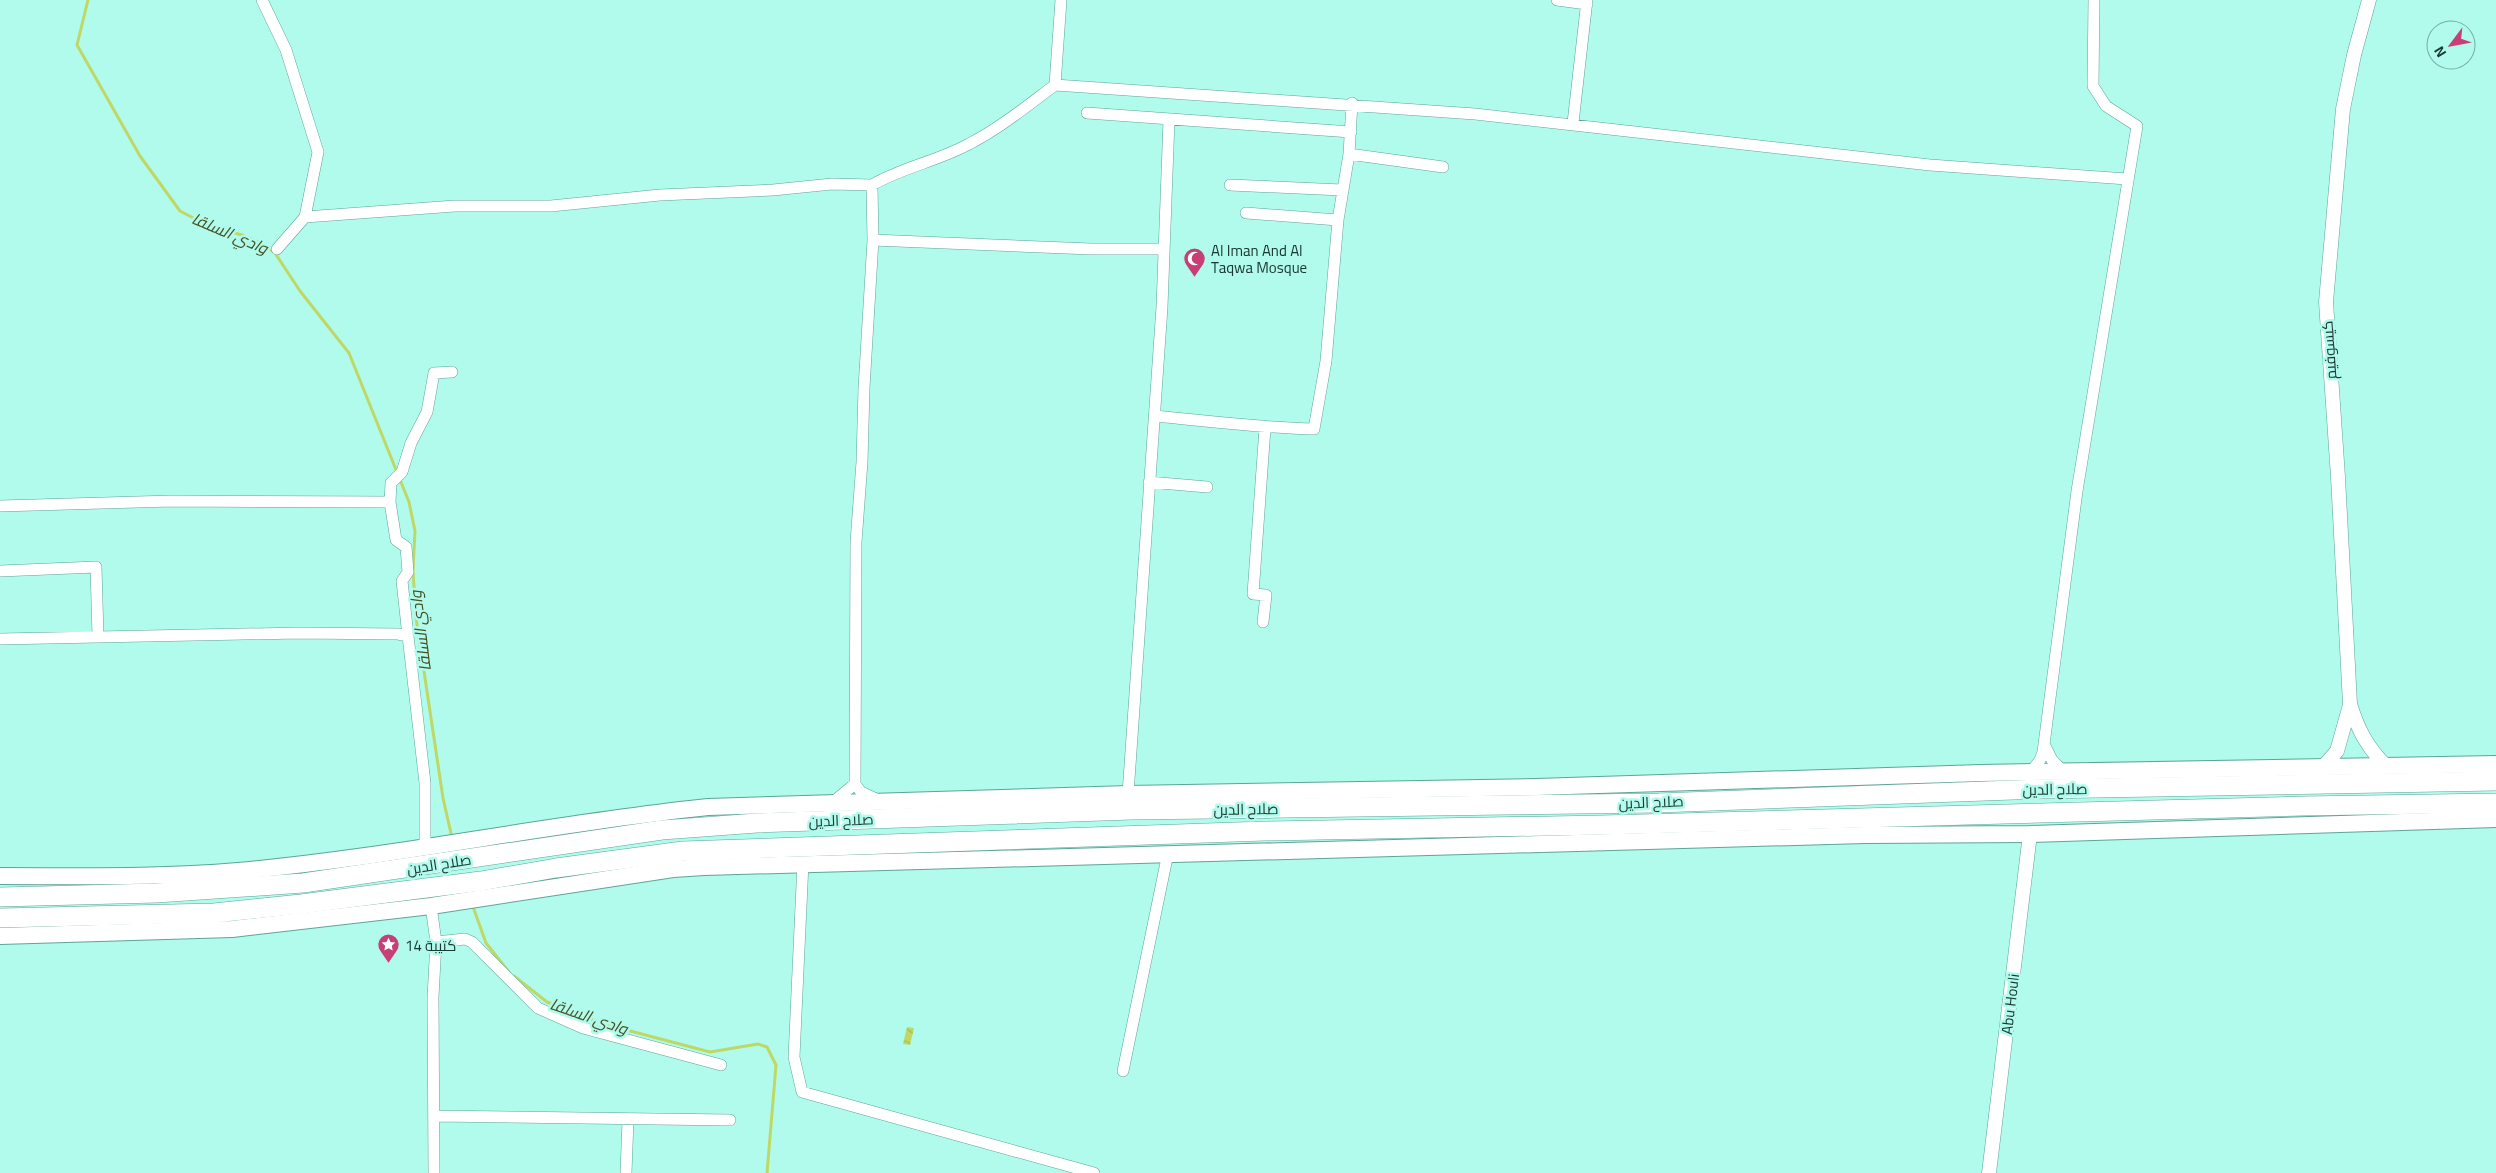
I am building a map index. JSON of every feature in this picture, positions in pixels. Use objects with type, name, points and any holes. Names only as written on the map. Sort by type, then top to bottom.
[{"type":"highway","name":"صلاح الدين","points":[[0,897],[176,892],[303,883],[662,830],[757,823],[1132,810],[1658,803],[2039,789],[2496,781]]},
{"type":"highway","points":[[1708,822],[1714,808],[1710,800]]},
{"type":"highway","name":"صلاح الدين","points":[[0,918],[214,912],[301,904],[433,900],[484,889],[556,868],[683,850],[1494,826],[2496,803]]},
{"type":"highway","points":[[1494,826],[1506,816],[1507,805]]},
{"type":"highway","points":[[301,904],[298,893],[303,883]]},
{"type":"main road","points":[[0,876],[145,875],[236,871],[643,814],[708,807],[1128,794],[1527,787],[2030,772],[2066,773],[2496,764]]},
{"type":"main road","points":[[484,889],[673,869],[803,863],[1865,836],[2030,834],[2496,819]]},
{"type":"main road","points":[[0,936],[232,929],[433,900]]},
{"type":"street","points":[[262,0],[286,50],[318,152],[305,217],[277,249]]},
{"type":"street","points":[[1055,85],[1061,0]]},
{"type":"street","points":[[1557,0],[1587,2],[1573,123]]},
{"type":"street","points":[[2030,772],[2040,760],[2044,744],[2077,491],[2137,126],[2106,106],[2093,86],[2094,0]]},
{"type":"street","name":"كيسوفيم","points":[[2369,0],[2354,55],[2343,109],[2326,302],[2338,477],[2350,704],[2357,727],[2365,743],[2386,766]]},
{"type":"street","points":[[305,217],[471,205],[551,206],[832,184],[872,185],[890,175],[967,145],[1011,119],[1055,85],[1352,104],[1573,123],[1742,145],[1930,165],[2127,179]]},
{"type":"street","points":[[1155,416],[1249,424],[1265,428],[1314,429],[1326,362],[1338,220],[1349,154],[1352,104]]},
{"type":"street","points":[[1087,113],[1351,132]]},
{"type":"street","points":[[1128,794],[1162,306],[1169,120]]},
{"type":"street","points":[[1349,154],[1443,167]]},
{"type":"street","points":[[872,185],[873,240],[856,542],[855,784],[861,792],[883,802]]},
{"type":"street","points":[[1230,185],[1342,190]]},
{"type":"street","points":[[1246,213],[1338,220]]},
{"type":"street","points":[[873,240],[1090,249],[1163,249]]},
{"type":"street","points":[[425,846],[425,783],[402,581],[408,572],[406,547],[396,540],[390,502],[391,484],[402,472],[412,443],[427,412],[434,373],[452,372]]},
{"type":"street","points":[[1263,622],[1266,594],[1254,594],[1265,428]]},
{"type":"street","points":[[1149,482],[1207,488]]},
{"type":"street","points":[[0,506],[172,501],[390,502]]},
{"type":"street","points":[[0,571],[96,567],[98,637]]},
{"type":"street","points":[[0,639],[299,633],[398,634],[408,636]]},
{"type":"street","name":"كيسوفيم","points":[[2323,767],[2336,751],[2350,704]]},
{"type":"street","points":[[2044,744],[2052,760],[2066,773]]},
{"type":"street","points":[[832,803],[855,784]]},
{"type":"street","name":"Abu Houli","points":[[1989,1173],[2030,834]]},
{"type":"street","points":[[1122,1072],[1168,853]]},
{"type":"street","points":[[803,863],[794,1056],[802,1092],[1094,1173]]},
{"type":"street","points":[[433,900],[436,942],[433,997],[434,1173]]},
{"type":"street","points":[[436,942],[465,939],[472,942],[538,1008],[583,1028],[721,1065]]},
{"type":"street","points":[[435,1116],[730,1120]]},
{"type":"street","points":[[626,1173],[628,1120]]},
{"type":"water","points":[[907,1027],[914,1028],[910,1045],[903,1044]]},
{"type":"waterway","name":"وادي السلقا","points":[[88,0],[77,45],[140,156],[180,211],[209,226],[242,235],[265,245],[275,253],[300,291],[349,353],[409,502],[415,531],[413,571],[416,618],[443,798],[452,838]]},
{"type":"waterway","name":"وادي السلقا","points":[[472,904],[486,943],[509,972]]},
{"type":"waterway","name":"وادي السلقا","points":[[514,976],[547,1002],[600,1023],[710,1052],[758,1044],[767,1047],[776,1065],[767,1173]]},
{"type":"place","name":"Al Iman And Al Taqwa Mosque","points":[[1195,278]]},
{"type":"place","name":"كتيبة 14","points":[[389,964]]}]
